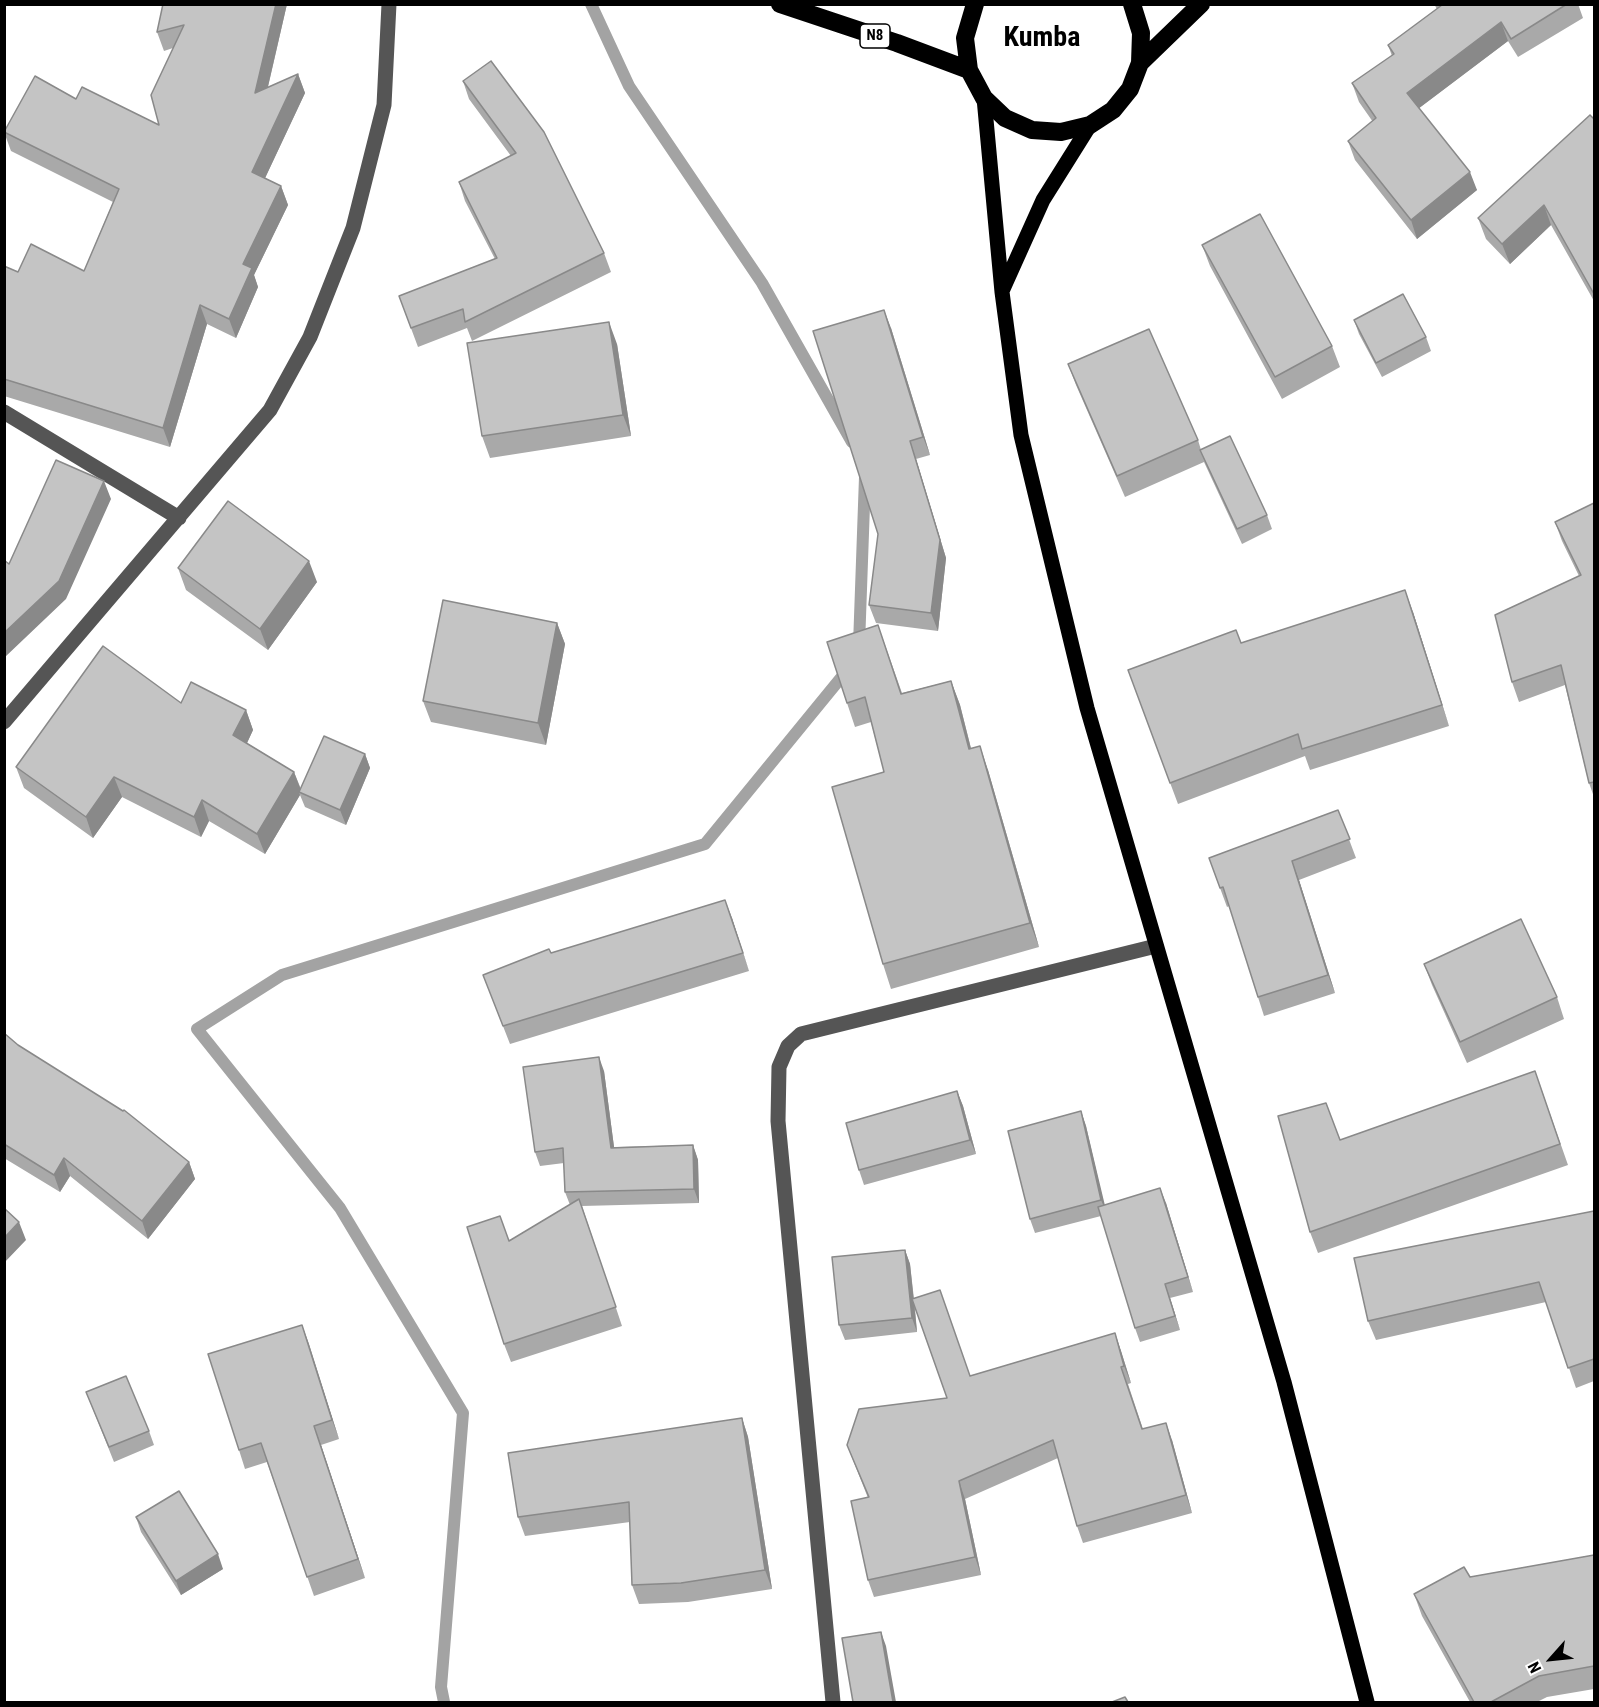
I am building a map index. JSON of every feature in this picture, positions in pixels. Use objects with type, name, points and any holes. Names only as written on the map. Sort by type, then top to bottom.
[{"type":"highway","name":"N8","points":[[780,4],[969,70]]},
{"type":"highway","points":[[975,4],[965,39],[969,70],[984,98],[1005,118],[1032,130],[1062,132],[1090,125],[1113,110],[1130,89],[1140,63],[1141,33],[1132,4]]},
{"type":"highway","points":[[1140,63],[1201,4]]},
{"type":"main road","points":[[984,98],[1002,292],[1021,435],[1087,708],[1284,1382],[1367,1702]]},
{"type":"main road","points":[[1002,292],[1042,200],[1090,125]]},
{"type":"street","points":[[4,722],[270,410],[310,337],[353,228],[384,105],[389,4]]},
{"type":"street","points":[[4,412],[179,518]]},
{"type":"street","points":[[833,1702],[778,1121],[779,1067],[788,1046],[801,1034],[1156,946]]},
{"type":"building","points":[[163,4],[276,4],[255,93],[298,74],[252,172],[281,186],[243,264],[252,268],[229,319],[200,305],[163,428],[4,379],[4,266],[18,272],[31,244],[84,271],[119,189],[4,132],[35,76],[76,99],[82,87],[159,125],[151,95],[184,25],[157,32]]},
{"type":"building","points":[[1441,4],[1567,4],[1511,39],[1501,22],[1407,93],[1470,172],[1411,220],[1348,141],[1376,118],[1352,83],[1394,54],[1388,45]]},
{"type":"building","points":[[491,61],[544,132],[604,253],[465,322],[463,309],[411,328],[399,296],[497,258],[459,182],[516,153],[463,81]]},
{"type":"building","points":[[1590,115],[1594,119],[1594,294],[1544,205],[1502,244],[1478,218]]},
{"type":"building","points":[[1260,214],[1332,346],[1275,377],[1202,245]]},
{"type":"building","points":[[1403,294],[1426,337],[1376,363],[1354,320]]},
{"type":"building","points":[[884,310],[923,437],[910,441],[940,540],[931,613],[869,605],[878,534],[813,331]]},
{"type":"building","points":[[609,322],[623,415],[482,436],[467,343]]},
{"type":"building","points":[[1149,329],[1198,440],[1117,476],[1068,364]]},
{"type":"building","points":[[1230,436],[1267,515],[1237,529],[1200,450]]},
{"type":"building","points":[[56,460],[104,481],[59,581],[4,633],[4,560],[9,564]]},
{"type":"building","points":[[228,501],[309,561],[260,629],[178,568]]},
{"type":"building","points":[[1594,503],[1594,782],[1589,783],[1561,665],[1512,682],[1495,615],[1581,575],[1555,522]]},
{"type":"building","points":[[1405,590],[1442,705],[1302,749],[1298,734],[1170,783],[1128,670],[1236,630],[1241,643]]},
{"type":"building","points":[[443,600],[557,623],[538,723],[423,701]]},
{"type":"building","points":[[878,625],[901,694],[951,681],[969,749],[980,746],[1030,923],[883,964],[832,787],[884,772],[865,697],[847,703],[827,642]]},
{"type":"building","points":[[103,646],[181,703],[191,682],[246,710],[233,735],[294,772],[257,834],[202,800],[194,817],[114,777],[86,817],[16,767]]},
{"type":"building","points":[[324,736],[365,754],[340,810],[299,792]]},
{"type":"building","points":[[1338,810],[1350,839],[1292,861],[1328,975],[1258,997],[1223,887],[1220,888],[1209,858]]},
{"type":"building","points":[[725,900],[743,953],[503,1026],[483,975],[549,949],[551,953]]},
{"type":"building","points":[[1521,919],[1557,997],[1460,1042],[1424,964]]},
{"type":"building","points":[[4,1033],[18,1045],[124,1110],[189,1162],[142,1221],[64,1158],[54,1175],[4,1144]]},
{"type":"building","points":[[599,1057],[611,1148],[693,1145],[694,1189],[565,1192],[563,1148],[535,1152],[523,1067]]},
{"type":"building","points":[[1535,1071],[1560,1144],[1310,1232],[1278,1116],[1326,1103],[1340,1140]]},
{"type":"building","points":[[957,1091],[970,1140],[859,1170],[846,1123]]},
{"type":"building","points":[[1081,1111],[1101,1200],[1030,1219],[1008,1131]]},
{"type":"building","points":[[1160,1188],[1188,1277],[1165,1284],[1175,1316],[1135,1328],[1098,1207]]},
{"type":"building","points":[[579,1199],[616,1307],[504,1344],[467,1227],[500,1216],[509,1241]]},
{"type":"building","points":[[4,1208],[19,1222],[4,1238]]},
{"type":"building","points":[[1594,1211],[1594,1359],[1568,1368],[1539,1282],[1368,1321],[1354,1258]]},
{"type":"building","points":[[905,1250],[912,1318],[839,1325],[832,1257]]},
{"type":"building","points":[[940,1290],[970,1376],[1115,1333],[1124,1366],[1121,1367],[1142,1429],[1166,1423],[1186,1495],[1077,1526],[1053,1440],[959,1481],[975,1557],[868,1580],[851,1501],[869,1497],[847,1445],[859,1409],[947,1398],[912,1299]]},
{"type":"building","points":[[302,1325],[332,1420],[314,1426],[358,1559],[307,1577],[261,1443],[239,1450],[208,1354]]},
{"type":"building","points":[[126,1376],[149,1431],[109,1447],[86,1392]]},
{"type":"building","points":[[742,1418],[765,1570],[681,1583],[632,1585],[629,1502],[518,1517],[508,1453]]},
{"type":"building","points":[[179,1491],[218,1554],[176,1581],[136,1517]]},
{"type":"building","points":[[1594,1555],[1594,1666],[1539,1676],[1491,1702],[1474,1702],[1414,1594],[1464,1567],[1470,1577]]},
{"type":"building","points":[[881,1632],[893,1702],[853,1702],[842,1638]]},
{"type":"building","points":[[1125,1697],[1128,1702],[1112,1702]]},
{"type":"waterway","points":[[591,4],[629,86],[762,283],[852,442]]},
{"type":"waterway","points":[[859,645],[865,477]]},
{"type":"waterway","points":[[444,1702],[441,1687],[463,1413],[340,1208],[197,1029],[282,975],[705,844],[849,668]]},
{"type":"district","name":"Kumba","points":[[1042,39]]}]
